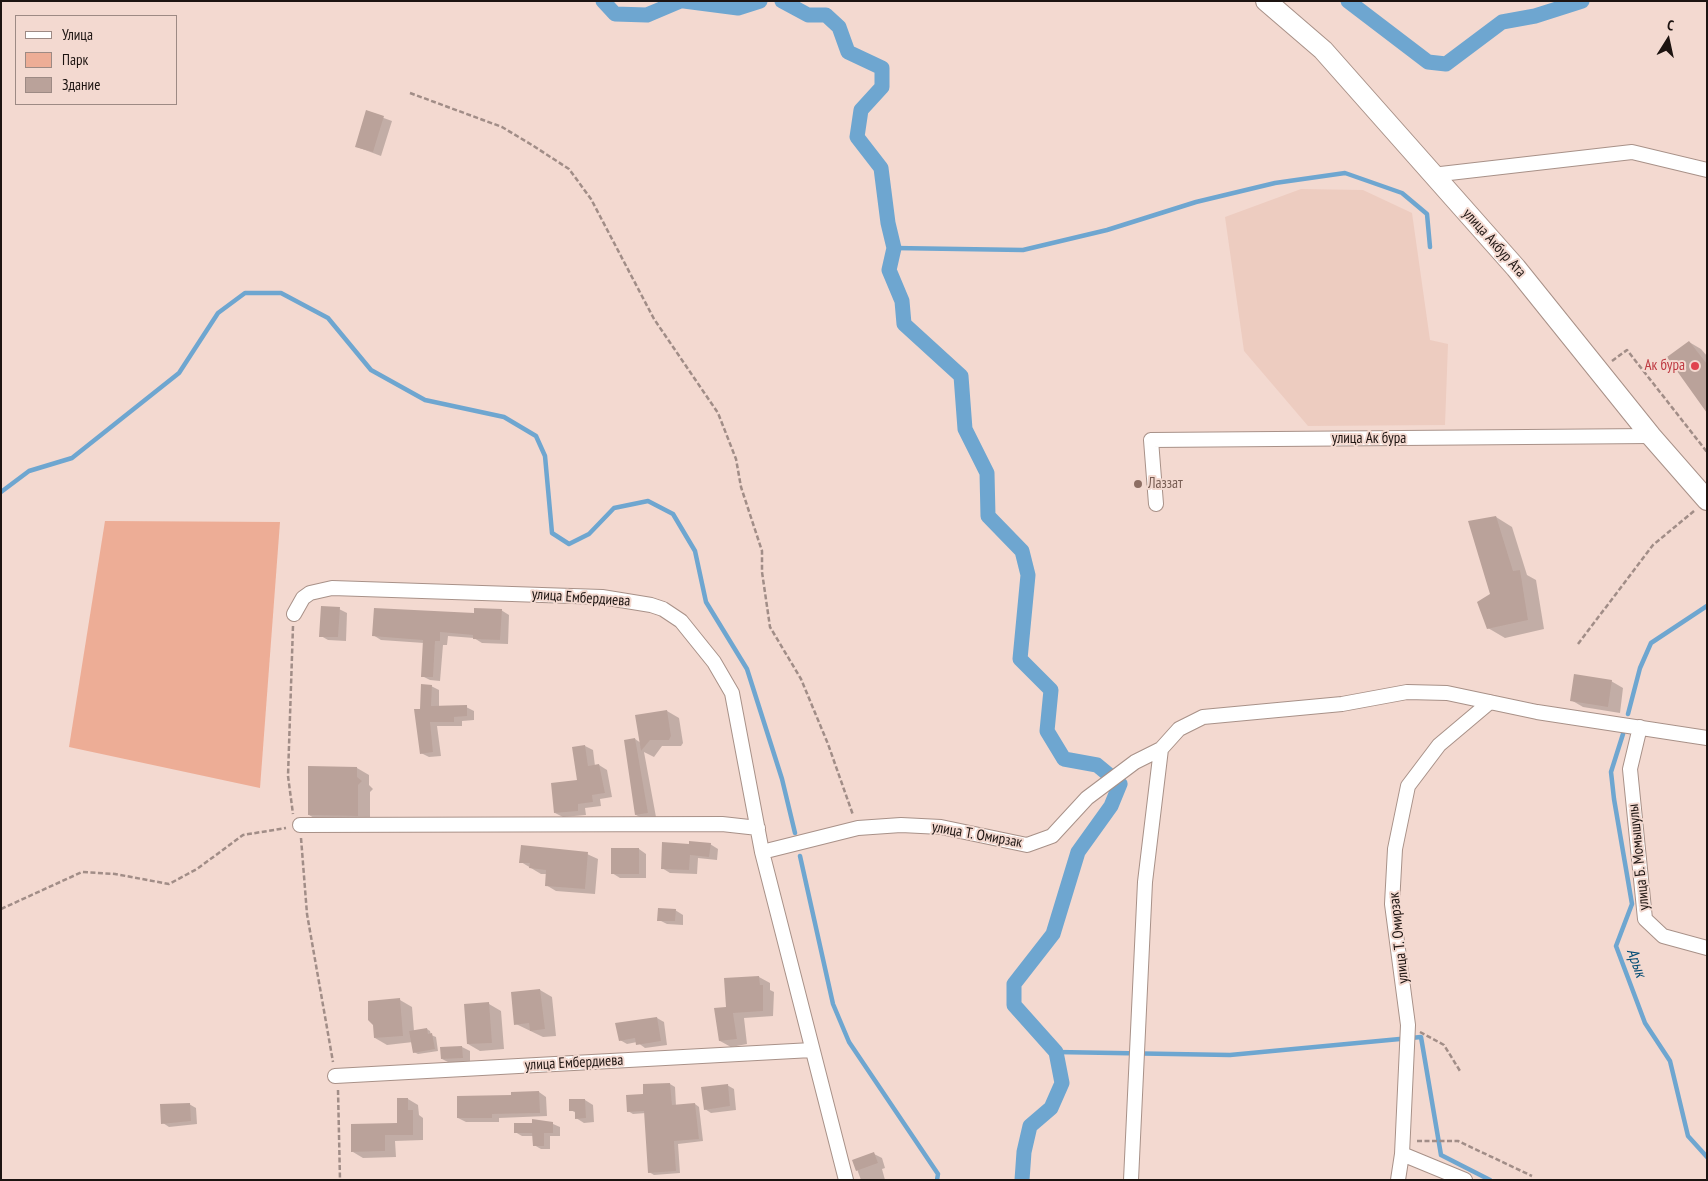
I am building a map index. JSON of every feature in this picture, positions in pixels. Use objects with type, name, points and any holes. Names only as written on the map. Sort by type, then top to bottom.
[{"type":"main road","name":"улица Акбур Ата","points":[[1266,1],[1323,50],[1516,268],[1703,503]]},
{"type":"street","points":[[1432,175],[1632,152],[1707,170]]},
{"type":"street","name":"улица Ак бура","points":[[1156,504],[1151,440],[1651,436]]},
{"type":"street","name":"улица Ембердиева","points":[[294,614],[303,598],[310,593],[332,588],[602,597],[626,600],[663,609],[686,627],[719,670],[732,693],[747,764],[762,852],[846,1180]]},
{"type":"street","name":"улица Т. Омирзак","points":[[762,852],[858,828],[901,825],[941,827],[1027,845],[1052,836],[1088,798],[1135,762],[1162,749],[1179,729],[1203,717],[1342,704],[1407,692],[1447,693],[1538,712],[1640,727]]},
{"type":"street","name":"улица Т. Омирзак","points":[[1398,1180],[1402,1148],[1408,1025],[1392,904],[1396,849],[1408,786],[1439,745],[1490,702]]},
{"type":"street","points":[[1640,727],[1707,738]]},
{"type":"street","name":"улица Б. Момышулы","points":[[1640,727],[1630,769],[1645,919],[1662,936],[1707,948]]},
{"type":"street","points":[[1131,1180],[1144,882],[1162,749]]},
{"type":"street","points":[[300,825],[722,824],[758,828]]},
{"type":"street","name":"улица Ембердиева","points":[[335,1076],[812,1050]]},
{"type":"street","points":[[1402,1148],[1465,1180]]},
{"type":"path","points":[[410,93],[502,127],[569,169],[591,200],[654,318],[718,413],[736,459],[741,486],[762,550],[762,572],[770,627],[800,679],[828,744],[858,828]]},
{"type":"path","points":[[1598,370],[1627,350],[1707,452]]},
{"type":"path","points":[[1578,644],[1628,581],[1653,545],[1703,503]]},
{"type":"path","points":[[294,614],[290,672],[288,776],[294,820],[300,825],[302,873],[307,914],[339,1098],[340,1180]]},
{"type":"path","points":[[1,909],[82,872],[115,874],[169,884],[197,868],[243,835],[300,825]]},
{"type":"path","points":[[1408,1025],[1444,1045],[1460,1071]]},
{"type":"path","points":[[1402,1148],[1458,1141],[1532,1176]]},
{"type":"shaded area","points":[[1301,189],[1363,190],[1412,213],[1430,340],[1448,344],[1445,425],[1308,426],[1244,351],[1225,217]]},
{"type":"green space","points":[[105,521],[280,522],[260,788],[69,747]]},
{"type":"building","points":[[366,110],[384,116],[373,152],[355,147]]},
{"type":"building","points":[[1689,341],[1707,364],[1707,413],[1667,357]]},
{"type":"building","points":[[1496,516],[1513,571],[1520,570],[1528,620],[1487,629],[1477,602],[1490,594],[1468,521]]},
{"type":"building","points":[[321,606],[340,607],[338,637],[319,637]]},
{"type":"building","points":[[374,608],[474,613],[474,608],[502,609],[500,640],[473,639],[473,635],[440,632],[440,641],[435,641],[433,677],[421,677],[423,640],[372,636]]},
{"type":"building","points":[[1574,674],[1612,680],[1608,707],[1570,701]]},
{"type":"building","points":[[421,684],[432,685],[431,706],[467,705],[467,716],[454,717],[454,722],[430,722],[433,752],[420,754],[414,709],[420,709]]},
{"type":"building","points":[[667,710],[671,736],[669,740],[650,740],[641,751],[635,715]]},
{"type":"building","points":[[635,738],[648,813],[635,815],[624,740]]},
{"type":"building","points":[[585,745],[588,766],[599,764],[605,793],[592,795],[593,802],[578,804],[578,811],[554,813],[551,783],[577,780],[572,747]]},
{"type":"building","points":[[308,766],[357,767],[357,777],[362,781],[358,785],[358,816],[308,815]]},
{"type":"building","points":[[689,841],[711,843],[709,857],[690,855],[689,870],[661,869],[662,842],[689,844]]},
{"type":"building","points":[[521,845],[588,852],[585,889],[545,886],[546,870],[529,868],[530,863],[519,863]]},
{"type":"building","points":[[611,848],[639,848],[639,874],[611,874]]},
{"type":"building","points":[[658,908],[676,909],[675,921],[657,921]]},
{"type":"building","points":[[759,976],[760,985],[763,985],[763,1011],[733,1013],[737,1039],[719,1041],[714,1008],[726,1007],[724,978]]},
{"type":"building","points":[[540,989],[545,1029],[530,1031],[529,1023],[514,1025],[511,992]]},
{"type":"building","points":[[400,998],[403,1036],[374,1038],[373,1025],[368,1020],[368,1001]]},
{"type":"building","points":[[489,1002],[492,1043],[467,1044],[464,1004]]},
{"type":"building","points":[[657,1017],[661,1041],[636,1045],[635,1038],[619,1041],[615,1023]]},
{"type":"building","points":[[427,1028],[428,1034],[432,1033],[435,1049],[413,1053],[409,1031]]},
{"type":"building","points":[[462,1046],[463,1058],[441,1059],[440,1047]]},
{"type":"building","points":[[670,1083],[672,1105],[695,1103],[699,1139],[674,1141],[676,1171],[648,1173],[644,1111],[627,1112],[626,1095],[643,1094],[643,1084]]},
{"type":"building","points":[[728,1084],[730,1106],[704,1110],[701,1087]]},
{"type":"building","points":[[539,1091],[540,1113],[492,1114],[492,1118],[457,1118],[457,1096],[511,1095],[511,1092]]},
{"type":"building","points":[[397,1098],[408,1098],[408,1110],[413,1110],[413,1135],[385,1135],[385,1151],[351,1152],[351,1124],[397,1123]]},
{"type":"building","points":[[569,1099],[585,1099],[586,1118],[575,1119],[575,1111],[569,1111]]},
{"type":"building","points":[[190,1103],[191,1121],[161,1124],[160,1104]]},
{"type":"building","points":[[532,1119],[553,1122],[553,1133],[544,1133],[544,1146],[533,1146],[532,1133],[514,1133],[514,1123],[532,1123]]},
{"type":"building","points":[[874,1152],[878,1163],[856,1171],[852,1160]]},
{"type":"waterway","points":[[603,1],[615,14],[647,15],[680,1]]},
{"type":"waterway","points":[[684,1],[738,8],[760,1]]},
{"type":"waterway","points":[[782,1],[808,15],[826,15],[839,27],[848,52],[882,68],[882,87],[861,110],[857,137],[881,168],[888,223],[894,248],[889,270],[902,301],[904,324],[961,376],[965,429],[987,473],[988,516],[1022,551],[1028,575],[1020,659],[1051,690],[1047,731],[1064,759],[1097,765],[1120,784],[1111,806],[1078,852],[1053,934],[1014,984],[1014,1005],[1056,1052],[1062,1083],[1051,1108],[1030,1126],[1024,1152],[1022,1180]]},
{"type":"waterway","points":[[1348,1],[1428,62],[1446,64],[1502,22],[1535,16],[1582,1]]},
{"type":"waterway","points":[[894,248],[1023,250],[1107,230],[1196,202],[1275,183],[1345,173],[1402,193],[1427,214],[1430,247]]},
{"type":"waterway","points":[[1,492],[29,471],[72,458],[179,373],[218,313],[245,293],[281,293],[328,318],[371,370],[425,400],[504,417],[536,436],[545,456],[552,533],[569,544],[589,534],[614,508],[648,501],[673,514],[695,551],[706,602],[747,669],[782,779],[795,833]]},
{"type":"waterway","name":"Арык","points":[[1628,714],[1640,668],[1651,643],[1707,606]]},
{"type":"waterway","name":"Арык","points":[[1623,734],[1611,772],[1632,904],[1616,946],[1645,1023],[1670,1061],[1688,1136],[1707,1157]]},
{"type":"waterway","points":[[800,856],[833,1004],[849,1042],[938,1174],[937,1180]]},
{"type":"waterway","points":[[1056,1052],[1230,1055],[1421,1037],[1441,1155],[1490,1180]]},
{"type":"place","name":"Ак бура","points":[[1695,366]]},
{"type":"place","name":"Лаззат","points":[[1138,484]]}]
